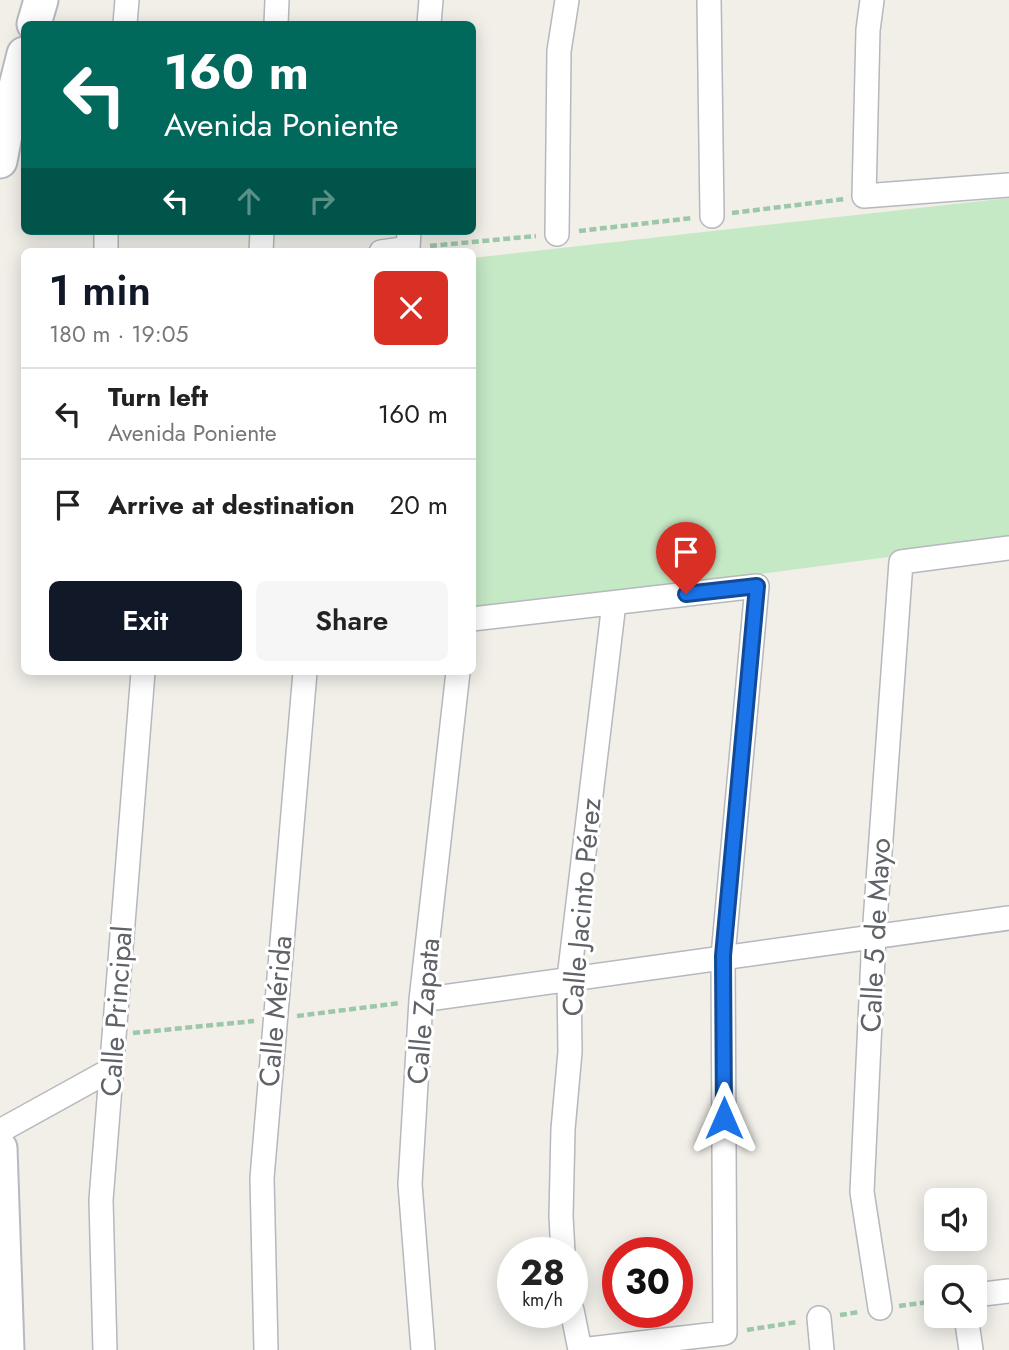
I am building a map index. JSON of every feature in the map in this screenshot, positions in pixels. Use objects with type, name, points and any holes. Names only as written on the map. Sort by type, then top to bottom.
[{"type":"main road","points":[[35,21],[41,0]]},
{"type":"main road","points":[[0,161],[21,66]]},
{"type":"main road","points":[[0,1148],[7,1350]]},
{"type":"street","points":[[125,21],[127,0]]},
{"type":"street","points":[[276,21],[277,0]]},
{"type":"street","points":[[429,21],[431,0]]},
{"type":"street","points":[[557,234],[559,51],[567,0]]},
{"type":"street","points":[[709,0],[712,216]]},
{"type":"street","points":[[872,0],[868,30],[864,196],[1009,185]]},
{"type":"street","points":[[390,248],[409,240]]},
{"type":"street","name":"Calle 5 de Mayo","points":[[880,1308],[862,1192],[874,936],[901,562],[1009,548]]},
{"type":"street","points":[[476,619],[757,586],[723,956],[725,1333],[663,1346],[581,1350],[576,1328]]},
{"type":"street","name":"Calle Jacinto Pérez","points":[[562,1237],[564,1129],[570,1052],[569,978],[614,603]]},
{"type":"street","name":"Calle Principal","points":[[105,1350],[101,1200],[143,675]]},
{"type":"street","name":"Calle Mérida","points":[[266,1350],[262,1178],[304,675]]},
{"type":"street","name":"Calle Zapata","points":[[423,1350],[410,1184],[421,1000],[458,675]]},
{"type":"street","points":[[421,1000],[1009,918]]},
{"type":"street","points":[[0,1131],[111,1069]]},
{"type":"street","points":[[987,1294],[1009,1291]]},
{"type":"street","points":[[819,1318],[822,1350]]},
{"type":"street","points":[[968,1328],[971,1350]]},
{"type":"path","points":[[712,216],[864,196]]},
{"type":"green space","points":[[1009,198],[1009,541],[476,612],[476,258]]},
{"type":"route","points":[[686,594],[757,586],[723,956],[724,1118]]}]
